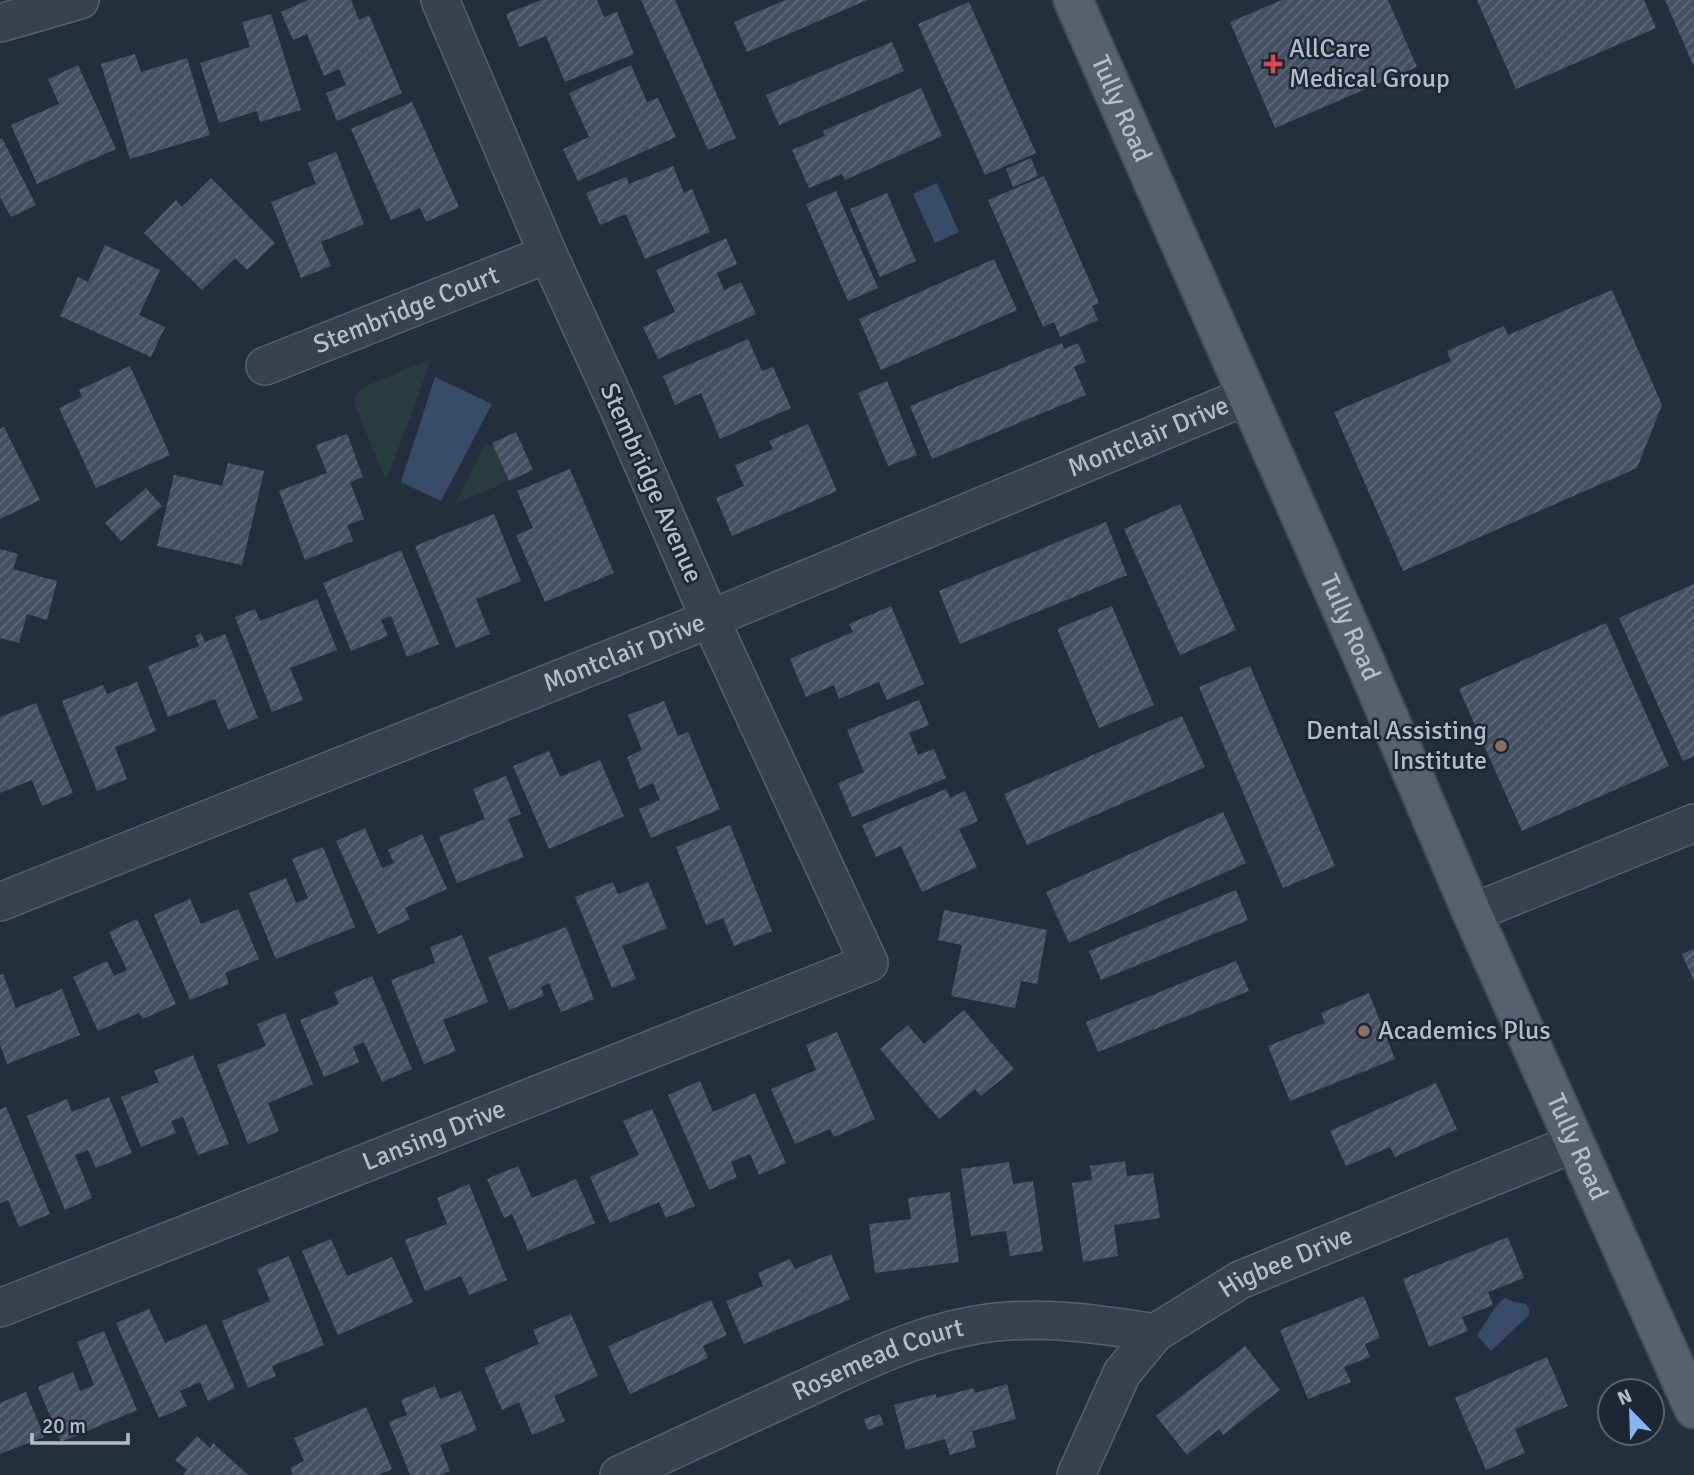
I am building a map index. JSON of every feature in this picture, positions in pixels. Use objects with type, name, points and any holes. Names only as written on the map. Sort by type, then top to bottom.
[{"type":"main road","name":"Tully Road","points":[[1073,0],[1365,662],[1472,913],[1694,1409]]},
{"type":"street","points":[[0,23],[80,0]]},
{"type":"street","name":"Stembridge Avenue","points":[[440,0],[548,254],[710,619],[869,963]]},
{"type":"street","name":"Stembridge Court","points":[[265,366],[548,254]]},
{"type":"street","name":"Montclair Drive","points":[[0,902],[710,619],[1247,396]]},
{"type":"street","points":[[1472,913],[1694,823]]},
{"type":"street","name":"Lansing Drive","points":[[0,1308],[869,963]]},
{"type":"street","name":"Higbee Drive","points":[[1076,1475],[1122,1373],[1155,1333],[1240,1280],[1575,1143]]},
{"type":"street","name":"Rosemead Court","points":[[619,1475],[915,1340],[971,1326],[1015,1321],[1067,1321],[1155,1333]]},
{"type":"green space","points":[[432,358],[386,481],[355,405],[356,395],[369,385]]},
{"type":"green space","points":[[485,444],[494,447],[509,481],[455,504]]},
{"type":"water","points":[[937,183],[959,232],[935,243],[913,194]]},
{"type":"water","points":[[435,377],[492,404],[441,501],[401,482]]},
{"type":"water","points":[[1505,1298],[1526,1304],[1529,1315],[1491,1351],[1477,1335]]},
{"type":"building","points":[[308,0],[351,0],[359,20],[369,15],[402,93],[337,121],[326,93],[346,85],[339,69],[324,76],[307,34],[293,40],[281,12]]},
{"type":"building","points":[[541,0],[597,0],[604,17],[617,12],[634,54],[565,82],[546,36],[519,47],[506,14]]},
{"type":"building","points":[[641,0],[675,0],[736,138],[708,150]]},
{"type":"building","points":[[785,0],[867,0],[747,52],[734,22]]},
{"type":"building","points":[[1282,0],[1388,0],[1417,67],[1275,128],[1230,22]]},
{"type":"building","points":[[1477,0],[1644,0],[1656,28],[1516,89]]},
{"type":"building","points":[[1665,0],[1694,0],[1694,67]]},
{"type":"building","points":[[969,2],[1036,153],[985,175],[918,24]]},
{"type":"building","points":[[271,14],[301,110],[260,122],[257,111],[219,123],[200,63],[250,47],[242,22]]},
{"type":"building","points":[[892,42],[904,71],[779,125],[766,95]]},
{"type":"building","points":[[135,54],[141,72],[187,58],[210,135],[130,159],[101,64]]},
{"type":"building","points":[[78,65],[116,149],[37,184],[11,125],[59,104],[48,79]]},
{"type":"building","points":[[631,65],[647,102],[658,98],[676,137],[578,181],[563,149],[589,137],[569,93]]},
{"type":"building","points":[[921,88],[942,136],[845,180],[842,174],[809,188],[792,150],[825,136],[823,131]]},
{"type":"building","points":[[412,102],[459,207],[426,222],[420,208],[391,220],[351,129]]},
{"type":"building","points":[[2,138],[36,205],[11,217],[0,197]]},
{"type":"building","points":[[336,152],[364,224],[321,242],[331,266],[301,278],[271,202],[316,184],[308,163]]},
{"type":"building","points":[[1031,158],[1038,176],[1013,187],[1006,169]]},
{"type":"building","points":[[673,166],[684,193],[692,189],[710,232],[645,259],[626,214],[600,225],[586,193],[626,177],[629,184]]},
{"type":"building","points":[[1044,176],[1099,303],[1092,306],[1098,320],[1060,337],[1054,322],[1043,327],[988,200]]},
{"type":"building","points":[[211,178],[275,243],[247,270],[235,258],[202,290],[144,233],[176,200],[182,207]]},
{"type":"building","points":[[836,191],[878,288],[848,301],[806,204]]},
{"type":"building","points":[[887,193],[916,261],[880,277],[850,209]]},
{"type":"building","points":[[726,238],[737,264],[717,273],[724,290],[741,282],[756,314],[658,359],[643,327],[675,312],[656,270]]},
{"type":"building","points":[[105,245],[160,270],[139,315],[165,327],[151,357],[60,316],[78,277],[88,282]]},
{"type":"building","points":[[994,259],[1017,310],[881,370],[859,319]]},
{"type":"building","points":[[1612,290],[1662,405],[1637,468],[1403,571],[1334,412],[1451,361],[1447,351],[1504,326],[1508,335]]},
{"type":"building","points":[[748,339],[762,371],[773,367],[791,408],[720,439],[701,393],[675,405],[663,376]]},
{"type":"building","points":[[1062,343],[1064,349],[1078,343],[1086,362],[1074,367],[1086,395],[932,459],[910,406]]},
{"type":"building","points":[[130,366],[170,455],[96,488],[59,408],[82,397],[79,390]]},
{"type":"building","points":[[887,381],[917,455],[888,466],[858,393]]},
{"type":"building","points":[[808,424],[837,491],[732,536],[716,498],[744,486],[735,465],[773,449],[769,441]]},
{"type":"building","points":[[4,427],[40,500],[0,519],[0,429]]},
{"type":"building","points":[[516,432],[533,470],[509,481],[492,443]]},
{"type":"building","points":[[347,434],[363,477],[350,482],[364,519],[347,525],[353,541],[305,560],[279,491],[327,473],[316,445]]},
{"type":"building","points":[[228,463],[264,471],[242,565],[157,546],[174,475],[222,486]]},
{"type":"building","points":[[570,469],[614,573],[545,602],[516,535],[533,528],[517,491]]},
{"type":"building","points":[[146,488],[162,506],[121,541],[105,523]]},
{"type":"building","points":[[1180,504],[1236,630],[1180,655],[1124,529]]},
{"type":"building","points":[[494,514],[521,581],[476,599],[490,634],[456,648],[415,546]]},
{"type":"building","points":[[1106,522],[1127,575],[960,644],[939,591]]},
{"type":"building","points":[[0,549],[18,554],[13,569],[57,581],[47,620],[27,614],[19,643],[0,638]]},
{"type":"building","points":[[401,550],[439,644],[407,657],[391,616],[381,620],[388,636],[351,651],[323,583]]},
{"type":"building","points":[[1694,584],[1694,756],[1683,761],[1619,618]]},
{"type":"building","points":[[317,599],[337,650],[290,668],[303,700],[272,712],[235,617],[255,609],[260,621]]},
{"type":"building","points":[[891,606],[924,684],[887,700],[879,682],[839,699],[834,685],[806,697],[790,659],[853,632],[849,624]]},
{"type":"building","points":[[1112,606],[1154,705],[1099,728],[1057,629]]},
{"type":"building","points":[[1606,623],[1669,766],[1522,831],[1459,689]]},
{"type":"building","points":[[201,633],[205,642],[225,634],[258,718],[228,730],[215,699],[168,717],[148,666],[199,646],[195,636]]},
{"type":"building","points":[[1250,666],[1335,866],[1283,888],[1199,687]]},
{"type":"building","points":[[137,682],[156,731],[115,747],[127,779],[97,791],[62,701],[103,685],[107,694]]},
{"type":"building","points":[[919,700],[929,725],[909,733],[918,755],[934,749],[946,778],[852,817],[838,783],[864,772],[847,730]]},
{"type":"building","points":[[664,701],[678,736],[688,732],[720,809],[651,838],[639,809],[660,800],[653,783],[639,789],[627,757],[642,750],[628,715]]},
{"type":"building","points":[[36,703],[73,793],[42,806],[32,780],[0,793],[0,717]]},
{"type":"building","points":[[1182,716],[1205,767],[1027,845],[1004,794]]},
{"type":"building","points":[[549,751],[560,777],[600,760],[624,816],[549,849],[513,766]]},
{"type":"building","points":[[506,776],[521,814],[508,819],[524,857],[457,883],[439,837],[485,819],[473,789]]},
{"type":"building","points":[[946,789],[950,798],[965,791],[978,821],[959,829],[977,867],[922,892],[901,846],[876,857],[862,825]]},
{"type":"building","points":[[1223,812],[1246,863],[1069,943],[1046,892]]},
{"type":"building","points":[[730,825],[772,931],[734,946],[723,918],[706,925],[676,847]]},
{"type":"building","points":[[365,828],[382,868],[394,863],[388,850],[422,834],[447,889],[405,908],[410,919],[378,934],[336,841]]},
{"type":"building","points":[[323,847],[355,927],[276,959],[249,893],[286,878],[296,903],[308,898],[292,859]]},
{"type":"building","points":[[613,882],[618,894],[648,882],[667,928],[622,946],[636,979],[612,988],[575,897]]},
{"type":"building","points":[[1236,890],[1248,920],[1101,980],[1089,951]]},
{"type":"building","points":[[190,899],[201,924],[238,909],[259,959],[225,973],[229,984],[190,1000],[154,915]]},
{"type":"building","points":[[944,910],[1047,930],[1037,984],[1021,981],[1015,1008],[951,996],[962,945],[938,940]]},
{"type":"building","points":[[137,919],[176,1004],[143,1019],[139,1013],[98,1031],[73,977],[107,961],[114,976],[127,970],[109,932]]},
{"type":"building","points":[[566,927],[594,999],[561,1012],[549,983],[541,987],[544,996],[509,1010],[488,957]]},
{"type":"building","points":[[462,935],[488,1002],[443,1020],[456,1051],[424,1064],[391,980],[435,963],[430,947]]},
{"type":"building","points":[[1694,949],[1694,982],[1682,954]]},
{"type":"building","points":[[1236,961],[1249,991],[1098,1052],[1086,1022]]},
{"type":"building","points":[[3,974],[16,1008],[62,989],[80,1035],[7,1064],[0,1045],[0,975]]},
{"type":"building","points":[[372,976],[412,1069],[382,1082],[364,1042],[353,1047],[359,1062],[324,1077],[300,1020],[339,1004],[334,992]]},
{"type":"building","points":[[1369,993],[1395,1059],[1290,1101],[1268,1046],[1325,1023],[1321,1013]]},
{"type":"building","points":[[964,1010],[1014,1069],[981,1096],[975,1089],[939,1119],[880,1049],[908,1025],[924,1044]]},
{"type":"building","points":[[285,1013],[313,1084],[268,1103],[279,1131],[248,1144],[217,1065],[266,1046],[257,1024]]},
{"type":"building","points":[[837,1032],[875,1119],[834,1137],[830,1129],[795,1144],[771,1089],[816,1070],[806,1045]]},
{"type":"building","points":[[193,1055],[229,1144],[198,1155],[183,1117],[171,1121],[176,1133],[141,1147],[121,1097],[159,1082],[154,1071]]},
{"type":"building","points":[[700,1081],[713,1112],[755,1093],[786,1163],[759,1175],[750,1154],[731,1162],[737,1177],[709,1190],[668,1095]]},
{"type":"building","points":[[1436,1083],[1457,1129],[1395,1157],[1390,1147],[1346,1166],[1330,1131]]},
{"type":"building","points":[[109,1097],[132,1153],[96,1168],[88,1150],[75,1155],[92,1198],[65,1210],[27,1116],[67,1099],[72,1112]]},
{"type":"building","points":[[6,1107],[50,1214],[19,1227],[8,1200],[0,1203],[0,1109]]},
{"type":"building","points":[[652,1109],[695,1206],[666,1218],[659,1202],[610,1223],[590,1177],[639,1155],[623,1121]]},
{"type":"building","points":[[1125,1161],[1127,1176],[1153,1173],[1160,1218],[1114,1225],[1118,1256],[1083,1262],[1072,1183],[1092,1180],[1090,1166]]},
{"type":"building","points":[[1009,1162],[1013,1184],[1033,1181],[1043,1251],[1010,1256],[1006,1231],[971,1236],[961,1169]]},
{"type":"building","points":[[518,1166],[532,1198],[576,1179],[595,1223],[528,1251],[512,1214],[504,1218],[487,1179]]},
{"type":"building","points":[[469,1184],[507,1280],[469,1295],[461,1276],[425,1291],[405,1240],[447,1224],[437,1198]]},
{"type":"building","points":[[950,1192],[959,1262],[875,1273],[869,1224],[911,1219],[908,1198]]},
{"type":"building","points":[[1508,1237],[1524,1278],[1488,1292],[1493,1305],[1462,1317],[1468,1331],[1429,1347],[1403,1279]]},
{"type":"building","points":[[331,1239],[347,1276],[392,1257],[413,1302],[338,1335],[302,1251]]},
{"type":"building","points":[[831,1254],[850,1299],[744,1344],[726,1301],[763,1286],[758,1273],[790,1259],[795,1269]]},
{"type":"building","points":[[289,1256],[324,1345],[272,1366],[276,1376],[248,1388],[222,1321],[270,1301],[257,1269]]},
{"type":"building","points":[[1364,1296],[1380,1338],[1365,1344],[1370,1357],[1344,1367],[1351,1382],[1308,1399],[1280,1330]]},
{"type":"building","points":[[711,1300],[727,1335],[703,1346],[708,1358],[630,1394],[608,1346]]},
{"type":"building","points":[[149,1309],[165,1343],[206,1324],[235,1388],[208,1401],[200,1382],[180,1391],[187,1406],[159,1418],[116,1323]]},
{"type":"building","points":[[571,1314],[598,1376],[554,1396],[565,1421],[532,1435],[519,1402],[502,1410],[484,1368],[539,1344],[533,1330]]},
{"type":"building","points":[[104,1331],[137,1410],[61,1442],[38,1387],[73,1372],[80,1391],[94,1385],[77,1342]]},
{"type":"building","points":[[1245,1346],[1280,1390],[1223,1435],[1219,1429],[1187,1455],[1156,1416]]},
{"type":"building","points":[[1547,1357],[1568,1406],[1515,1429],[1525,1453],[1486,1470],[1455,1398]]},
{"type":"building","points":[[1007,1384],[1016,1419],[972,1431],[976,1447],[950,1455],[945,1439],[906,1450],[894,1405],[936,1394],[936,1398],[973,1388],[975,1393]]},
{"type":"building","points":[[435,1386],[440,1399],[461,1391],[477,1430],[440,1445],[450,1471],[441,1475],[410,1475],[389,1422],[407,1415],[401,1400]]},
{"type":"building","points":[[26,1392],[44,1437],[0,1454],[0,1403]]},
{"type":"building","points":[[366,1407],[392,1469],[379,1475],[293,1475],[290,1468],[304,1461],[294,1438]]},
{"type":"building","points":[[880,1414],[884,1425],[868,1430],[864,1419]]},
{"type":"building","points":[[197,1436],[210,1448],[213,1443],[248,1475],[183,1475],[187,1470],[175,1460]]},
{"type":"place","name":"AllCare Medical Group","points":[[1273,64]]},
{"type":"place","name":"Dental Assisting Institute","points":[[1501,746]]},
{"type":"place","name":"Academics Plus","points":[[1364,1031]]}]
